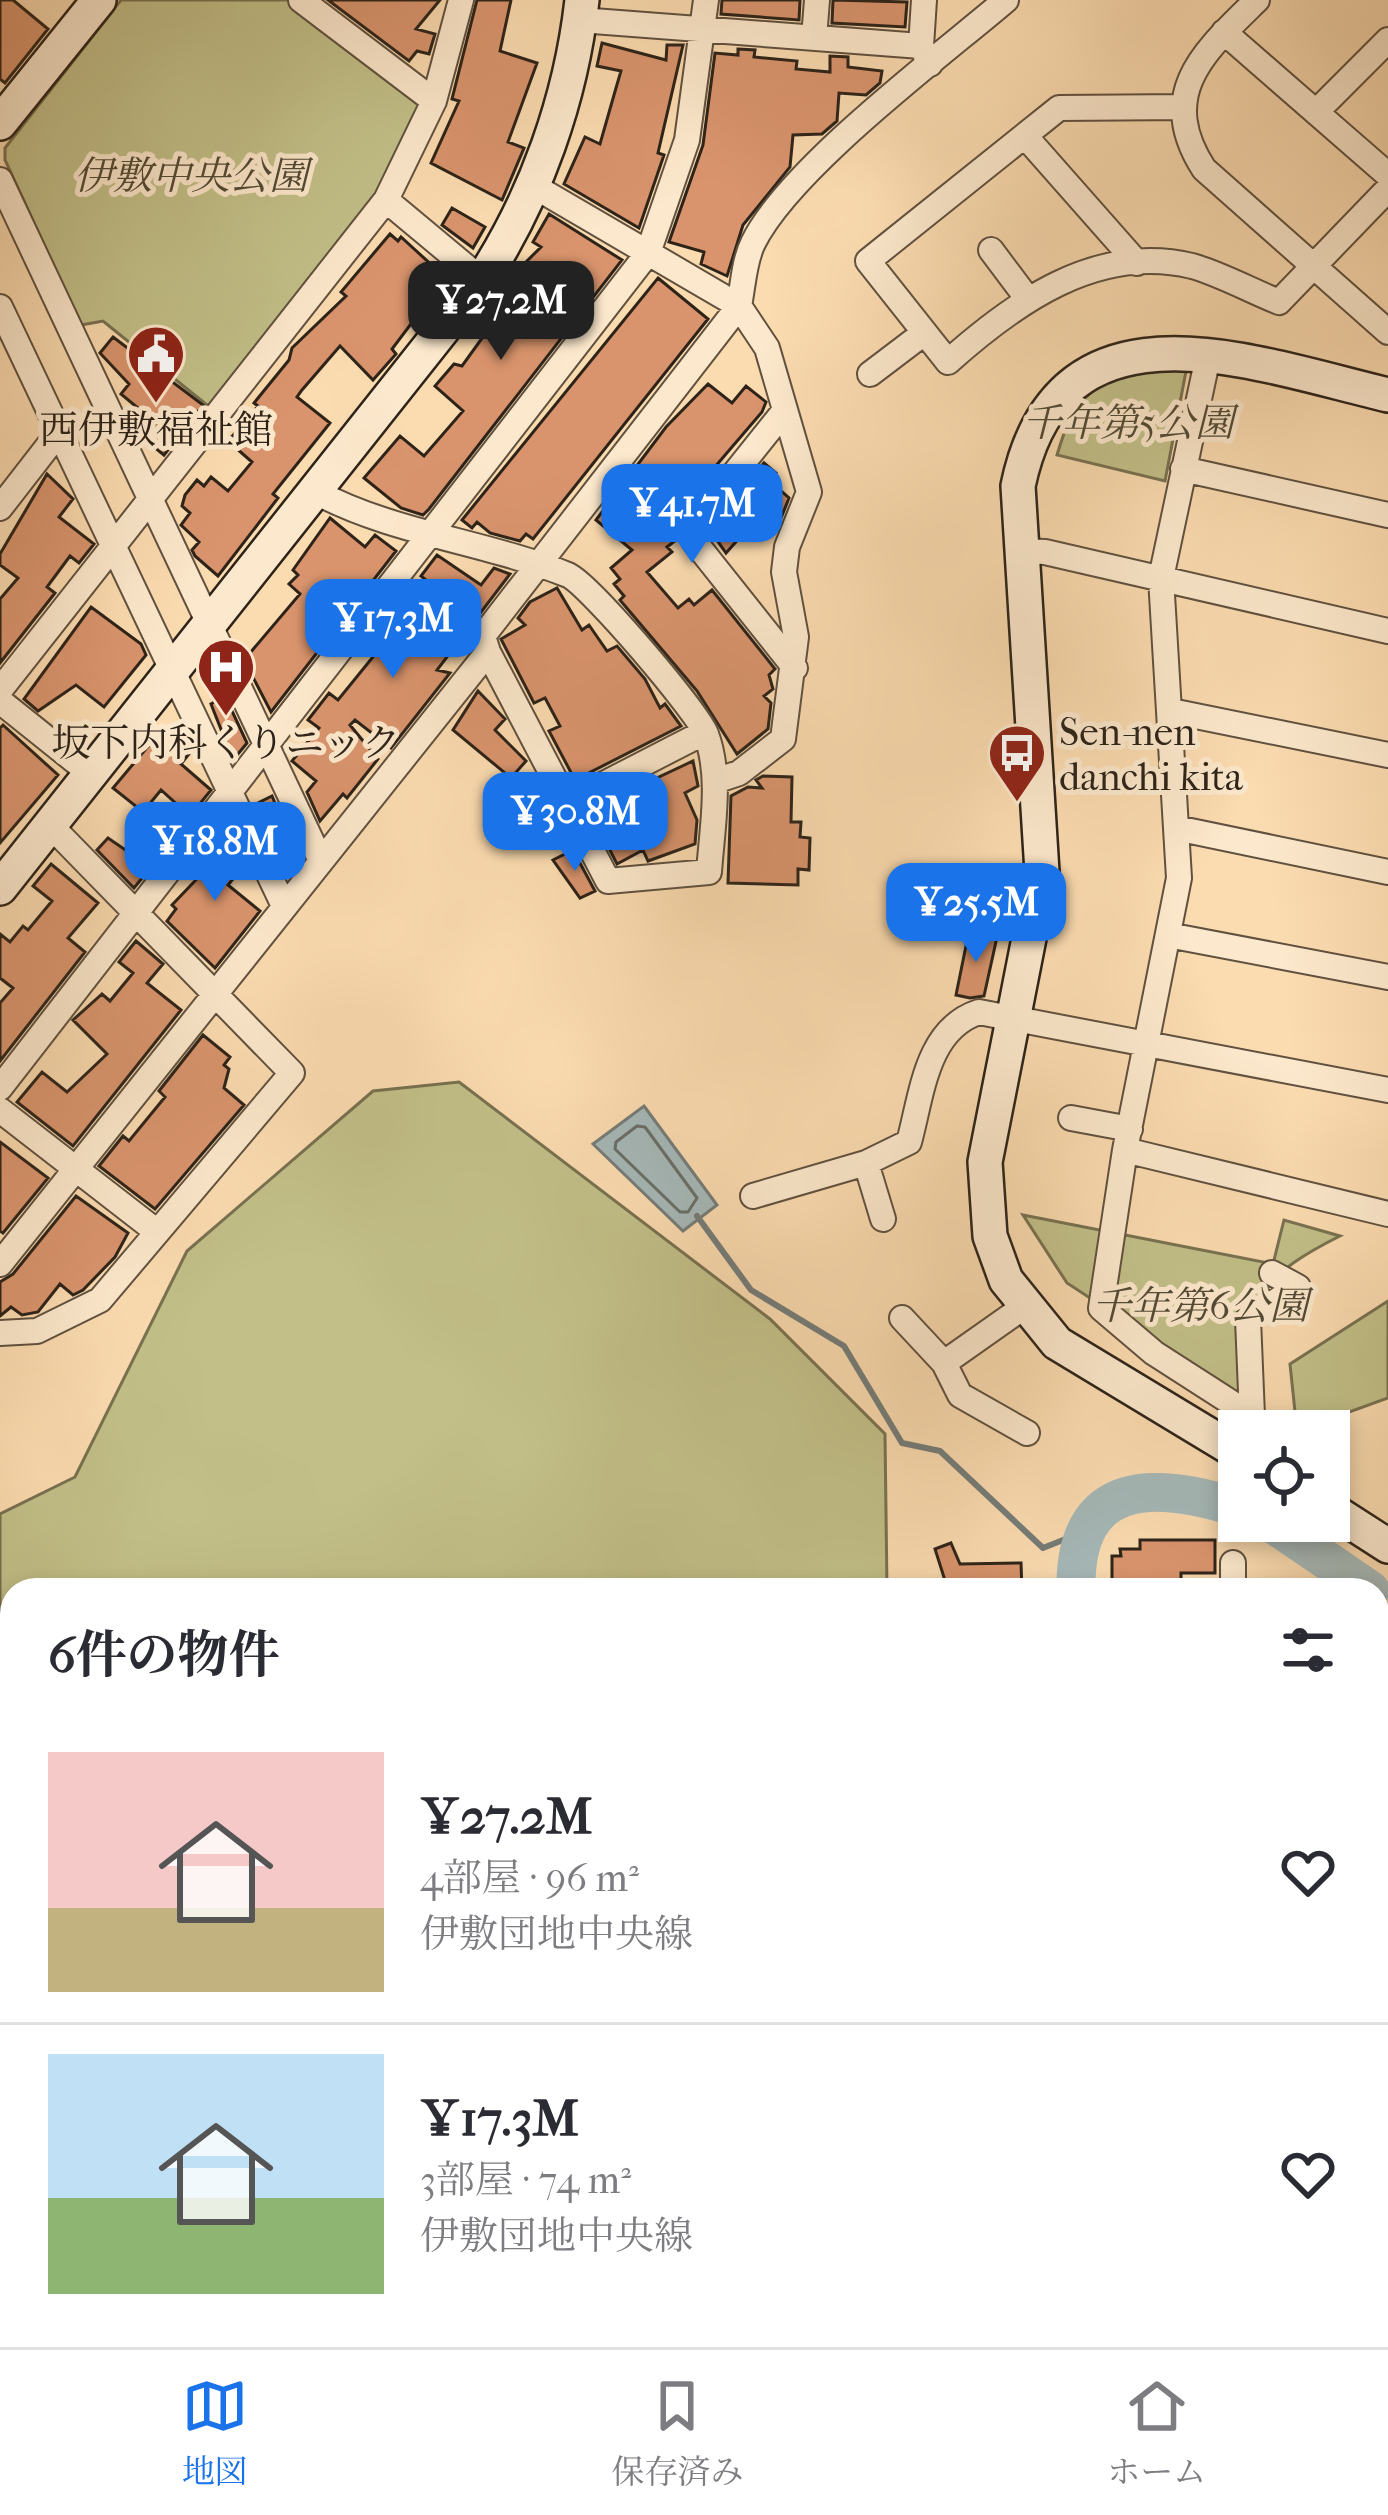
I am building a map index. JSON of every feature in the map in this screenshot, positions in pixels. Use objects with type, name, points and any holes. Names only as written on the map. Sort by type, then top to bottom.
[{"type":"street","points":[[0,123],[99,0]]},
{"type":"street","points":[[301,0],[434,101]]},
{"type":"street","points":[[0,689],[386,200],[434,101],[461,0]]},
{"type":"street","points":[[0,1088],[648,253],[687,140],[706,0]]},
{"type":"street","points":[[814,38],[817,0]]},
{"type":"street","points":[[925,0],[926,55]]},
{"type":"street","points":[[314,491],[353,512],[538,565],[588,586],[705,732],[715,781],[709,872],[608,881],[483,636],[538,565],[740,306],[752,246],[774,209],[926,55],[1006,0]]},
{"type":"street","points":[[1257,0],[1190,75],[1184,107],[1190,147],[1204,169],[1388,332]]},
{"type":"street","points":[[0,888],[482,280],[532,185],[560,112],[581,10],[704,30],[814,38],[926,55]]},
{"type":"street","points":[[1224,32],[1388,175]]},
{"type":"street","points":[[1316,112],[1388,40]]},
{"type":"street","points":[[1184,107],[1059,108],[868,261],[948,362],[1027,298],[1102,268],[1136,263],[1192,266],[1279,302],[1388,189]]},
{"type":"street","points":[[1025,136],[1136,263]]},
{"type":"street","points":[[0,180],[320,859]]},
{"type":"street","points":[[532,185],[740,306],[767,348],[782,414],[809,493],[788,547],[784,572],[795,668],[782,739],[739,773],[715,781]]},
{"type":"street","points":[[386,200],[482,280]]},
{"type":"street","points":[[992,250],[1027,298]]},
{"type":"street","points":[[2,317],[284,906]]},
{"type":"street","points":[[870,374],[924,333]]},
{"type":"street","points":[[1218,1440],[1057,1343],[1025,1306],[997,1260],[986,1203],[986,1162],[1042,872],[1018,486],[1024,455],[1053,405],[1076,382],[1110,363],[1159,351],[1209,352],[1388,395]]},
{"type":"street","points":[[1209,352],[1161,578],[1180,829],[1179,878],[1127,1139],[1101,1308],[1154,1353],[1252,1416],[1247,1319],[1298,1287],[1272,1273]]},
{"type":"street","points":[[782,414],[694,524],[694,541],[795,668]]},
{"type":"street","points":[[0,508],[59,432]]},
{"type":"street","points":[[1183,469],[1388,515]]},
{"type":"street","points":[[1020,550],[1388,631]]},
{"type":"street","points":[[0,1264],[488,652]]},
{"type":"street","points":[[0,701],[91,774]]},
{"type":"street","points":[[1172,711],[1388,755]]},
{"type":"street","points":[[567,803],[705,732]]},
{"type":"street","points":[[0,1333],[37,1331],[100,1300],[292,1073],[50,825]]},
{"type":"street","points":[[1180,829],[1388,872]]},
{"type":"street","points":[[1168,935],[1388,977]]},
{"type":"street","points":[[752,1196],[866,1163],[910,1142],[930,1064],[956,1019],[994,1010],[1388,1090]]},
{"type":"street","points":[[0,1110],[156,1231]]},
{"type":"street","points":[[1071,1118],[1127,1139],[1388,1214]]},
{"type":"street","points":[[866,1163],[883,1219]]},
{"type":"street","points":[[944,1363],[1025,1306]]},
{"type":"street","points":[[902,1318],[944,1363],[960,1395],[1027,1433]]},
{"type":"street","points":[[1350,1522],[1388,1546]]},
{"type":"street","points":[[1233,1564],[1233,1578]]},
{"type":"green space","name":"伊敷中央公園","points":[[121,0],[290,0],[416,99],[422,113],[389,180],[212,409],[103,321],[81,325],[5,160],[5,148]]},
{"type":"green space","name":"千年第5公園","points":[[1140,366],[1187,366],[1165,481],[1057,455],[1069,421],[1085,398],[1107,381]]},
{"type":"green space","points":[[459,1082],[770,1319],[885,1434],[887,1578],[0,1578],[0,1514],[75,1477],[187,1251],[373,1091]]},
{"type":"green space","name":"千年第6公園","points":[[1023,1215],[1273,1264],[1284,1220],[1340,1236],[1287,1268],[1262,1298],[1243,1398],[1067,1283]]},
{"type":"green space","points":[[1388,1301],[1388,1398],[1350,1412],[1295,1410],[1290,1364]]},
{"type":"water","points":[[644,1106],[717,1205],[683,1231],[593,1144]]},
{"type":"building","points":[[0,0],[13,0],[48,29],[5,83],[0,79]]},
{"type":"building","points":[[328,0],[440,0],[416,29],[435,34],[429,54],[417,51],[409,61]]},
{"type":"building","points":[[477,0],[511,0],[500,51],[537,63],[508,142],[524,148],[502,200],[431,163],[459,101],[452,99]]},
{"type":"building","points":[[722,0],[800,0],[799,20],[721,14]]},
{"type":"building","points":[[833,0],[907,2],[905,27],[832,23]]},
{"type":"building","points":[[602,43],[666,60],[667,45],[683,45],[658,153],[664,155],[639,228],[564,184],[585,137],[600,144],[621,71],[597,66]]},
{"type":"building","points":[[738,49],[755,50],[754,57],[797,61],[796,69],[830,72],[830,56],[848,57],[848,67],[882,71],[880,83],[866,95],[839,93],[837,121],[822,134],[793,135],[790,167],[743,225],[727,276],[701,264],[704,252],[669,242],[703,145],[715,53],[738,55]]},
{"type":"building","points":[[452,208],[485,227],[473,248],[442,225]]},
{"type":"building","points":[[549,214],[622,260],[429,509],[423,515],[401,508],[364,478],[400,436],[424,456],[463,411],[435,386],[454,364],[462,366],[529,273],[522,266],[541,247],[533,242]]},
{"type":"building","points":[[390,234],[398,241],[401,237],[447,279],[442,285],[448,289],[431,309],[426,304],[392,349],[396,354],[373,380],[340,346],[302,390],[297,397],[330,423],[273,494],[278,498],[218,576],[195,556],[192,550],[199,542],[181,525],[190,513],[182,506],[185,495],[197,480],[204,486],[211,477],[228,491],[252,462],[228,441],[258,406],[254,403],[289,360],[292,348],[346,296],[341,292]]},
{"type":"building","points":[[658,278],[708,319],[533,539],[526,534],[520,541],[490,533],[477,522],[472,528],[462,520]]},
{"type":"building","points":[[113,337],[203,405],[164,455],[143,438],[156,423],[121,394],[129,384],[100,353]]},
{"type":"building","points":[[708,384],[732,403],[746,386],[766,402],[762,412],[678,510],[648,485],[639,494],[676,540],[667,547],[672,552],[647,572],[678,608],[689,599],[694,605],[712,590],[775,669],[769,675],[773,689],[764,696],[771,703],[768,729],[737,754],[697,691],[620,600],[624,596],[614,584],[620,579],[611,568],[632,550],[596,520],[666,427]]},
{"type":"building","points":[[764,463],[776,473],[770,481],[789,498],[781,518],[766,508],[726,553],[710,530]]},
{"type":"building","points":[[47,474],[73,499],[59,517],[94,544],[79,563],[70,556],[47,587],[55,593],[0,663],[0,599],[18,578],[0,565],[0,554]]},
{"type":"building","points":[[330,518],[365,547],[375,535],[396,551],[271,712],[244,660],[300,594],[289,584],[298,575],[293,570]]},
{"type":"building","points":[[437,555],[481,585],[494,568],[510,574],[437,670],[450,673],[391,748],[355,720],[350,725],[378,759],[347,798],[343,794],[320,821],[307,792],[316,781],[292,761],[319,728],[308,720],[329,693],[338,700],[394,631],[390,627],[426,580],[421,576]]},
{"type":"building","points":[[557,588],[582,630],[589,625],[607,651],[617,646],[645,679],[660,708],[665,704],[681,726],[575,780],[549,731],[560,726],[545,698],[534,703],[501,639],[525,625],[518,618],[530,602]]},
{"type":"building","points":[[91,607],[141,644],[146,655],[104,707],[76,685],[38,711],[24,699]]},
{"type":"building","points":[[478,691],[505,719],[495,730],[526,761],[511,778],[453,730]]},
{"type":"building","points":[[225,696],[247,743],[233,760],[211,704]]},
{"type":"building","points":[[3,725],[58,775],[0,843],[0,728]]},
{"type":"building","points":[[178,725],[192,750],[181,764],[211,790],[190,816],[161,790],[143,812],[113,788],[150,744],[156,749]]},
{"type":"building","points":[[693,761],[698,786],[685,793],[697,820],[695,844],[648,861],[643,850],[617,864],[593,817],[609,808],[606,802]]},
{"type":"building","points":[[792,777],[791,822],[801,822],[800,837],[810,838],[809,870],[798,869],[798,885],[728,883],[731,796],[748,787],[762,788],[756,780]]},
{"type":"building","points":[[272,796],[299,862],[286,871],[254,805]]},
{"type":"building","points":[[220,831],[236,843],[246,863],[228,885],[260,911],[215,968],[167,921],[176,909],[172,905],[213,862],[203,854]]},
{"type":"building","points":[[108,838],[143,862],[140,866],[147,872],[134,888],[97,850]]},
{"type":"building","points":[[573,850],[595,891],[580,898],[553,860]]},
{"type":"building","points":[[51,864],[98,903],[68,938],[85,952],[0,1061],[0,1003],[13,988],[0,978],[0,934],[10,942],[23,926],[28,930],[52,901],[33,886]]},
{"type":"building","points":[[969,931],[997,937],[984,996],[970,998],[956,995]]},
{"type":"building","points":[[136,941],[163,964],[147,983],[181,1010],[73,1146],[17,1102],[42,1072],[67,1092],[107,1054],[73,1020],[102,994],[110,1001],[133,973],[119,962]]},
{"type":"building","points":[[203,1035],[230,1057],[224,1065],[229,1069],[224,1088],[244,1105],[155,1209],[99,1166],[123,1136],[129,1141],[165,1097],[159,1091]]},
{"type":"building","points":[[0,1142],[48,1178],[3,1233],[0,1231]]},
{"type":"building","points":[[76,1196],[128,1233],[115,1257],[83,1290],[73,1295],[60,1284],[38,1312],[22,1315],[11,1307],[0,1316],[0,1282],[13,1274]]},
{"type":"building","points":[[1140,1540],[1215,1540],[1215,1573],[1112,1578],[1112,1556],[1121,1556],[1120,1549],[1140,1549]]},
{"type":"building","points":[[951,1543],[960,1564],[1021,1563],[1022,1578],[944,1578],[935,1549]]},
{"type":"waterway","points":[[697,1216],[751,1290],[844,1346],[902,1443],[940,1451],[1043,1548],[1083,1532]]},
{"type":"waterway","points":[[1077,1578],[1079,1553],[1089,1526],[1104,1508],[1125,1497],[1150,1493],[1218,1502]]},
{"type":"waterway","points":[[1300,1542],[1352,1578]]},
{"type":"place","name":"西伊敷福祉館","points":[[156,405]]},
{"type":"place","name":"坂下内科くりニック","points":[[226,718]]},
{"type":"place","name":"Sen-nen danchi kita","points":[[1017,804]]}]
